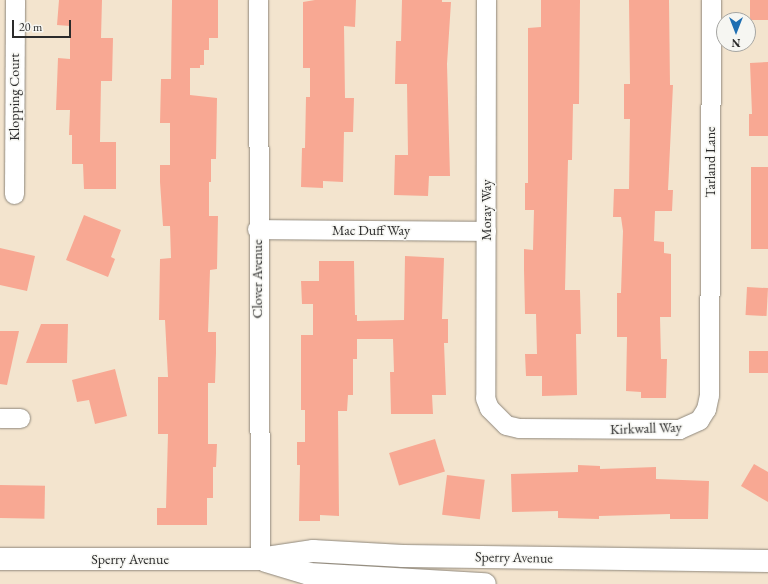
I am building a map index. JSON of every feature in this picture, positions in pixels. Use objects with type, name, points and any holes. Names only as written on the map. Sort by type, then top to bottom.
[{"type":"main road","name":"Sperry Avenue","points":[[0,559],[260,559],[314,551],[403,556],[768,561]]},
{"type":"main road","name":"Sperry Avenue","points":[[260,559],[309,574],[485,584]]},
{"type":"street","name":"Klopping Court","points":[[14,194],[15,0]]},
{"type":"street","name":"Clover Avenue","points":[[258,0],[257,229],[260,559]]},
{"type":"street","name":"Moray Way","points":[[486,0],[485,398],[496,417]]},
{"type":"street","name":"Tarland Lane","points":[[709,324],[711,0]]},
{"type":"street","name":"Mac Duff Way","points":[[257,229],[486,231]]},
{"type":"street","name":"Kirkwall Way","points":[[496,417],[506,425],[519,428],[680,429],[690,426],[699,420],[706,409],[709,395],[709,324]]},
{"type":"street","points":[[0,418],[20,418]]},
{"type":"building","points":[[59,0],[102,0],[101,38],[113,38],[112,81],[101,81],[100,142],[116,142],[116,189],[84,189],[83,164],[72,164],[72,135],[69,135],[70,110],[56,110],[58,58],[70,59],[70,26],[57,25]]},
{"type":"building","points":[[172,0],[218,0],[218,38],[209,38],[209,50],[204,50],[204,65],[200,65],[200,68],[190,68],[190,95],[217,98],[216,159],[211,159],[211,182],[209,182],[209,216],[218,216],[217,269],[210,270],[208,332],[216,332],[216,353],[215,383],[208,383],[208,444],[217,444],[216,467],[213,467],[213,498],[207,498],[207,525],[157,525],[157,508],[166,508],[168,434],[158,434],[158,377],[168,377],[165,320],[159,320],[160,259],[171,258],[170,226],[163,226],[160,182],[160,165],[170,165],[170,123],[160,123],[161,79],[171,79]]},
{"type":"building","points":[[315,0],[356,0],[355,27],[344,26],[345,98],[354,98],[353,132],[344,132],[343,182],[323,181],[323,188],[301,187],[302,148],[305,148],[306,97],[310,97],[310,68],[303,68],[303,2]]},
{"type":"building","points":[[402,0],[442,0],[442,2],[451,2],[447,64],[450,176],[429,176],[428,196],[394,195],[395,155],[408,155],[407,84],[395,84],[396,41],[401,41]]},
{"type":"building","points":[[541,0],[580,0],[579,104],[573,104],[572,160],[568,160],[565,290],[580,290],[581,334],[576,334],[577,395],[542,396],[542,376],[526,376],[525,354],[537,354],[536,314],[525,314],[524,249],[533,250],[534,210],[525,210],[525,183],[528,183],[528,28],[541,27]]},
{"type":"building","points":[[629,0],[669,0],[670,85],[673,85],[668,190],[673,190],[672,211],[655,211],[654,241],[664,242],[664,253],[671,254],[671,317],[660,317],[661,359],[667,359],[666,398],[641,398],[641,392],[626,391],[627,337],[617,337],[617,293],[621,293],[623,231],[621,217],[613,217],[614,189],[629,189],[630,119],[624,119],[624,84],[630,84]]},
{"type":"building","points":[[750,0],[768,0],[768,20],[756,20],[756,12],[750,12]]},
{"type":"building","points":[[768,62],[768,136],[749,136],[749,114],[752,114],[750,63]]},
{"type":"building","points":[[751,167],[768,167],[768,249],[751,249]]},
{"type":"building","points":[[84,215],[121,230],[111,257],[115,259],[108,277],[66,260]]},
{"type":"building","points":[[0,248],[35,256],[27,291],[0,285]]},
{"type":"building","points":[[405,256],[444,258],[442,319],[448,319],[448,343],[444,343],[446,395],[432,395],[433,414],[391,414],[390,372],[394,372],[393,339],[357,339],[357,359],[353,359],[353,395],[348,395],[347,411],[338,411],[339,516],[320,515],[320,521],[299,521],[300,465],[297,465],[297,442],[305,442],[305,410],[301,410],[301,335],[313,335],[313,304],[302,304],[301,281],[319,281],[319,261],[354,261],[355,315],[357,315],[357,321],[404,320]]},
{"type":"building","points":[[747,287],[768,288],[767,316],[746,315]]},
{"type":"building","points":[[41,324],[68,324],[67,363],[26,363]]},
{"type":"building","points":[[0,331],[19,331],[7,385],[0,384]]},
{"type":"building","points":[[749,351],[768,351],[768,373],[749,373]]},
{"type":"building","points":[[115,369],[127,416],[95,424],[89,400],[77,402],[72,380]]},
{"type":"building","points":[[435,439],[445,472],[399,486],[389,453]]},
{"type":"building","points":[[754,464],[768,472],[768,502],[741,486]]},
{"type":"building","points":[[578,465],[600,466],[600,469],[656,467],[656,479],[709,481],[708,519],[670,519],[670,514],[599,516],[599,519],[558,518],[558,511],[512,512],[511,474],[578,472]]},
{"type":"building","points":[[447,475],[485,480],[480,519],[442,515]]},
{"type":"building","points":[[0,485],[45,486],[44,519],[0,518]]}]
